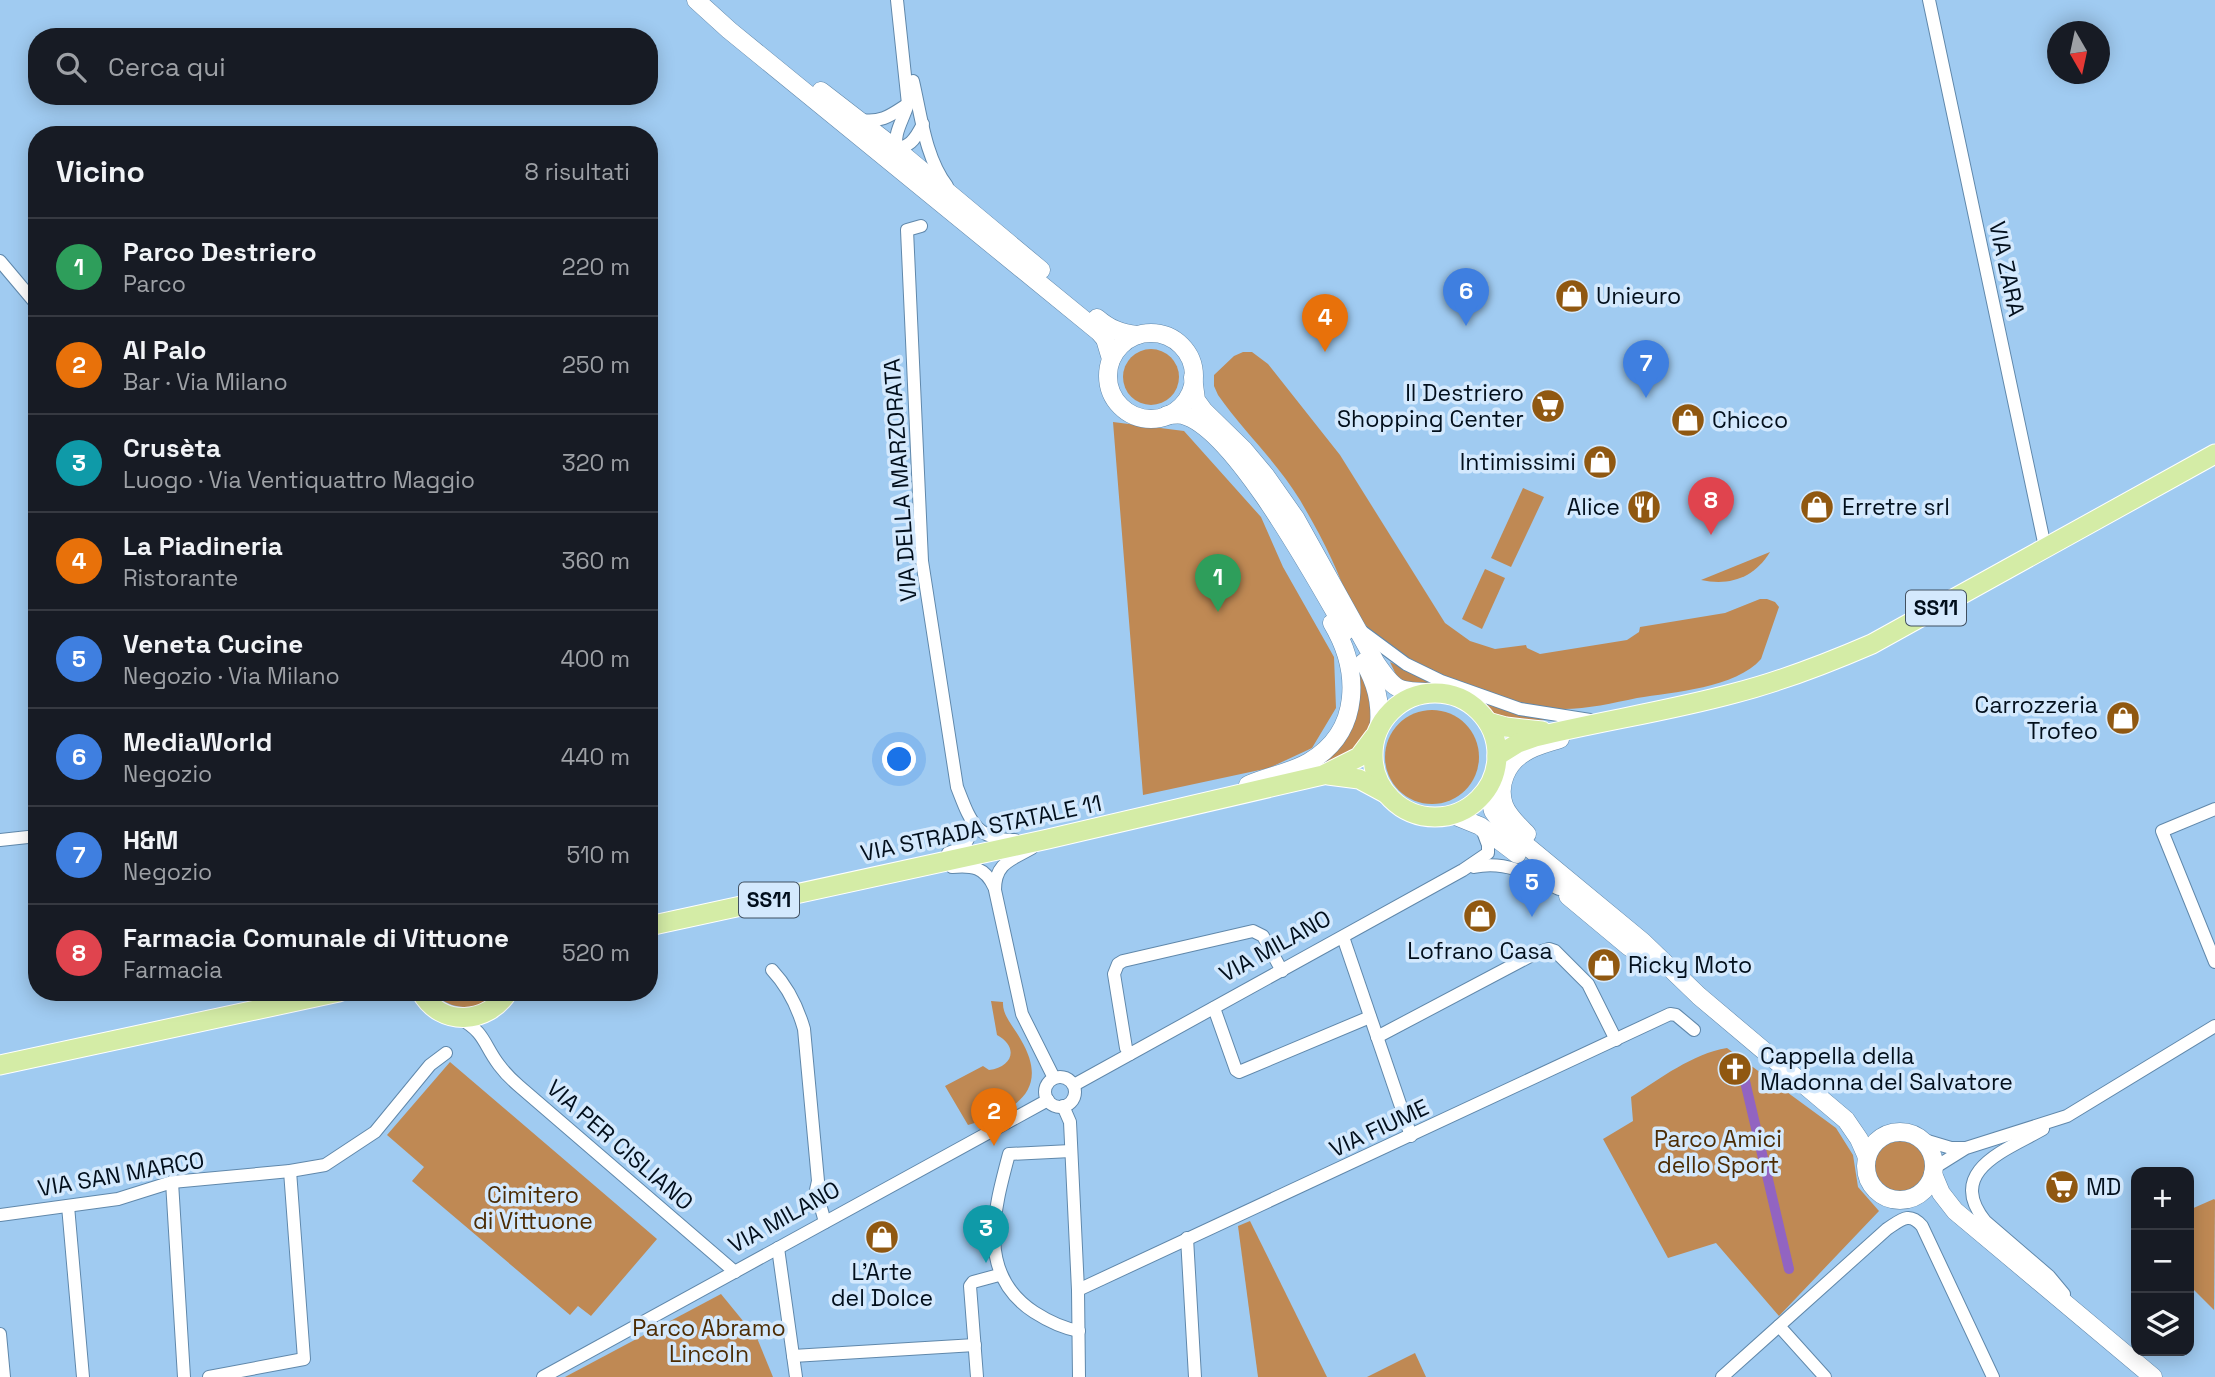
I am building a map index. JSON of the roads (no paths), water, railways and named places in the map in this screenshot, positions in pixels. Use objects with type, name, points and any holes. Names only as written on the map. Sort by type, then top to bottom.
[{"type":"main road","points":[[696,0],[974,232],[1099,332],[1105,339],[1111,359]]},
{"type":"main road","points":[[703,0],[896,149],[1112,329],[1137,335],[1156,333],[1176,341],[1189,357],[1196,400],[1265,475],[1296,519],[1389,683],[1408,692],[1432,692],[1464,699],[1478,709],[1488,722],[1495,738],[1497,756],[1494,773],[1487,789],[1472,804],[1453,815],[1416,815],[1399,806],[1385,793],[1375,775],[1371,755],[1380,709],[1378,691],[1367,666],[1280,521],[1246,471],[1211,433],[1181,414],[1157,418],[1137,416],[1120,406],[1110,389],[1108,369],[1111,359],[1122,344],[1137,335]]},
{"type":"main road","points":[[1167,415],[1188,396],[1194,377]]},
{"type":"main road","name":"SS11","points":[[1561,731],[1737,693],[1824,664],[1872,644],[2215,454]]},
{"type":"main road","points":[[1224,798],[1251,783],[1287,772],[1327,749],[1339,733],[1352,697],[1352,674],[1342,641],[1293,557],[1280,521]]},
{"type":"main road","points":[[1377,732],[1384,718],[1397,705],[1413,696],[1432,692]]},
{"type":"main road","points":[[1563,884],[1543,849],[1517,825],[1504,806],[1502,782],[1514,760],[1525,751],[1631,717]]},
{"type":"main road","points":[[1488,722],[1530,730],[1561,731]]},
{"type":"main road","points":[[1497,756],[1518,743],[1561,731]]},
{"type":"main road","name":"VIA STRADA STATALE 11","points":[[658,924],[1048,839],[1324,775],[1359,757],[1377,732]]},
{"type":"main road","name":"VIA STRADA STATALE 11","points":[[1324,775],[1359,779],[1385,793]]},
{"type":"main road","points":[[1487,789],[1498,821],[1628,946],[1699,996],[1846,1120],[1864,1129],[1912,1134],[1921,1139],[1933,1157],[1941,1193],[1955,1211],[2153,1377]]},
{"type":"main road","points":[[1453,815],[1480,826],[1563,884]]},
{"type":"main road","points":[[0,1065],[297,1001]]},
{"type":"main road","points":[[427,1001],[445,1014],[459,1018],[476,1017],[491,1011],[503,1001]]},
{"type":"main road","points":[[1846,1120],[1867,1157]]},
{"type":"main road","points":[[1893,1132],[1877,1141],[1867,1157],[1865,1167],[1872,1186],[1889,1198],[1930,1202],[1955,1211]]},
{"type":"main road","points":[[1909,1199],[1925,1189],[1934,1171]]},
{"type":"street","points":[[897,0],[908,104],[894,137],[896,149],[901,162],[965,217],[974,232]]},
{"type":"street","name":"VIA ZARA","points":[[1928,0],[2045,547]]},
{"type":"street","points":[[901,32],[932,158],[940,177],[957,200]]},
{"type":"street","points":[[811,97],[827,104],[886,149],[905,147],[913,141],[923,124]]},
{"type":"street","points":[[858,120],[881,121],[908,104]]},
{"type":"street","name":"VIA DELLA MARZORATA","points":[[921,226],[908,230],[922,561],[957,787],[971,820]]},
{"type":"street","points":[[0,261],[28,294]]},
{"type":"street","points":[[1357,628],[1406,664],[1441,681],[1520,709],[1604,722]]},
{"type":"street","points":[[2215,810],[2162,831],[2215,962]]},
{"type":"street","points":[[971,820],[993,838],[1048,839]]},
{"type":"street","points":[[889,873],[960,850],[967,843],[971,820]]},
{"type":"street","points":[[1463,870],[1488,853],[1488,845],[1480,826]]},
{"type":"street","points":[[0,840],[28,837]]},
{"type":"street","points":[[995,890],[995,878],[1001,867],[1048,839]]},
{"type":"street","points":[[1463,870],[1485,864],[1505,866],[1563,884]]},
{"type":"street","points":[[889,873],[957,866],[970,867],[989,876],[995,890],[1022,1014],[1054,1079]]},
{"type":"street","name":"VIA MILANO","points":[[1074,1085],[1463,870]]},
{"type":"street","points":[[1130,1054],[1126,1048],[1114,974],[1122,961],[1253,931],[1264,936],[1282,971]]},
{"type":"street","points":[[1343,937],[1411,1136]]},
{"type":"street","points":[[1377,1037],[1536,953],[1549,950],[1561,956],[1588,984],[1616,1040]]},
{"type":"street","points":[[772,970],[786,988],[804,1029],[818,1181],[816,1190],[825,1222]]},
{"type":"street","points":[[1214,1008],[1239,1072],[1370,1017]]},
{"type":"street","points":[[487,1043],[491,1011]]},
{"type":"street","name":"VIA FIUME","points":[[1078,1290],[1670,1014],[1676,1015],[1693,1030]]},
{"type":"street","name":"VIA PER CISLIANO","points":[[459,1018],[471,1025],[487,1043],[500,1066],[519,1086],[735,1272]]},
{"type":"street","points":[[2084,1318],[2049,1276],[1976,1211],[1973,1180],[1978,1170],[1991,1159],[2215,1026]]},
{"type":"street","name":"VIA SAN MARCO","points":[[0,1214],[118,1199],[172,1182],[325,1165],[376,1132],[430,1065],[446,1053]]},
{"type":"street","points":[[1065,1078],[1074,1085],[1073,1098],[1069,1103],[1063,1106],[1052,1104],[1048,1100],[1046,1086],[1054,1079],[1065,1078]]},
{"type":"street","name":"VIA MILANO","points":[[543,1377],[1048,1100]]},
{"type":"street","points":[[1063,1106],[1070,1122],[1079,1377]]},
{"type":"street","points":[[1921,1139],[1951,1148],[1966,1148],[2067,1116]]},
{"type":"street","points":[[1934,1171],[1966,1148]]},
{"type":"street","points":[[1071,1151],[1009,1154],[995,1214],[995,1257],[999,1275],[1017,1300],[1058,1325],[1079,1331]]},
{"type":"street","points":[[209,1377],[304,1359],[290,1171]]},
{"type":"street","points":[[172,1182],[184,1377]]},
{"type":"street","points":[[68,1206],[83,1377]]},
{"type":"street","points":[[1721,1377],[1887,1229],[1910,1217],[1922,1226],[1993,1377]]},
{"type":"street","points":[[1187,1238],[1195,1377]]},
{"type":"street","points":[[778,1248],[796,1377]]},
{"type":"street","points":[[977,1377],[970,1286],[973,1282],[999,1275]]},
{"type":"street","points":[[1779,1326],[1825,1377]]},
{"type":"street","points":[[0,1334],[4,1377]]},
{"type":"street","points":[[793,1356],[975,1345]]},
{"type":"street","points":[[1737,1363],[1738,1377]]},
{"type":"waterway","points":[[1744,1077],[1789,1269]]},
{"type":"place","name":"Unieuro","points":[[1572,296]]},
{"type":"place","name":"MediaWorld","points":[[1466,326]]},
{"type":"place","name":"La Piadineria","points":[[1325,352]]},
{"type":"place","name":"H&M","points":[[1646,398]]},
{"type":"place","name":"Il Destriero Shopping Center","points":[[1548,406]]},
{"type":"place","name":"Chicco","points":[[1688,420]]},
{"type":"place","name":"Intimissimi","points":[[1600,462]]},
{"type":"place","name":"Alice","points":[[1644,507]]},
{"type":"place","name":"Erretre srl","points":[[1817,507]]},
{"type":"place","name":"Farmacia Comunale di Vittuone","points":[[1711,535]]},
{"type":"place","name":"Parco Destriero","points":[[1218,612]]},
{"type":"place","name":"Carrozzeria Trofeo","points":[[2123,718]]},
{"type":"place","name":"Lofrano Casa","points":[[1480,916]]},
{"type":"place","name":"Veneta Cucine","points":[[1532,917]]},
{"type":"place","name":"Ricky Moto","points":[[1604,965]]},
{"type":"place","name":"Cappella della Madonna del Salvatore","points":[[1735,1069]]},
{"type":"place","name":"Al Palo","points":[[994,1146]]},
{"type":"place","name":"MD","points":[[2062,1187]]},
{"type":"place","name":"L'Arte del Dolce","points":[[882,1237]]},
{"type":"place","name":"Crusèta","points":[[986,1263]]},
{"type":"park label","name":"Parco Amici dello Sport","points":[[1718,1152]]},
{"type":"park label","name":"Cimitero di Vittuone","points":[[533,1208]]},
{"type":"park label","name":"Parco Abramo Lincoln","points":[[709,1341]]}]
